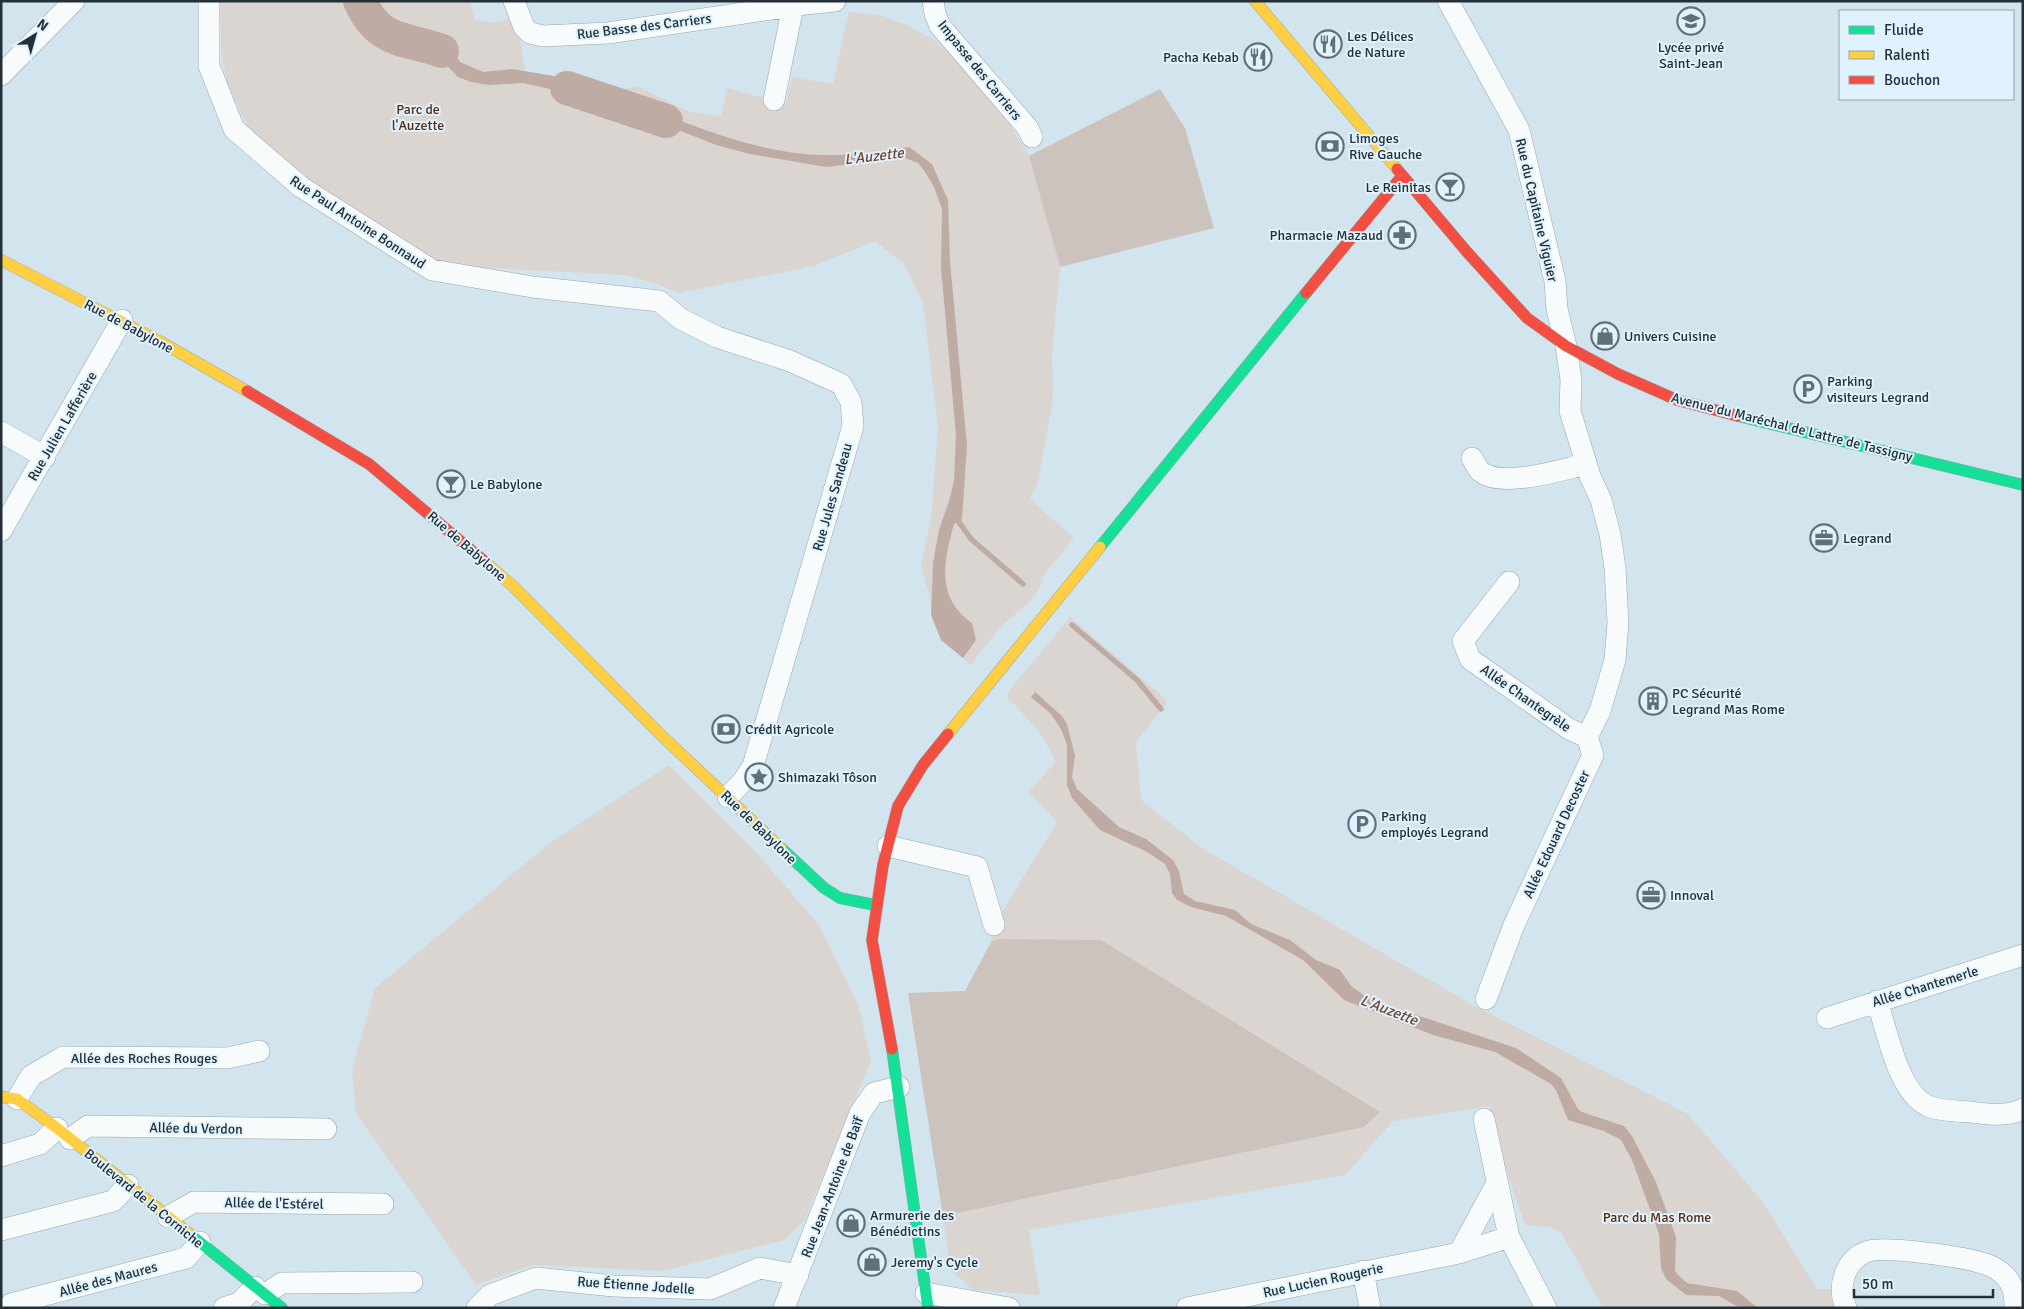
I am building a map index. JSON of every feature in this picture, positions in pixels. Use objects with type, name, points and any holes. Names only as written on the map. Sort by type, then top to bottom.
[{"type":"main road","name":"Avenue du Maréchal de Lattre de Tassigny","points":[[1255,1],[1402,176],[1527,318],[1566,346],[1618,374],[1677,400],[1851,445],[2023,485]]},
{"type":"main road","points":[[927,1300],[899,1087],[872,940],[875,906],[898,806],[923,765],[1402,176]]},
{"type":"main road","name":"Rue de Babylone","points":[[1,260],[122,320],[305,424],[369,464],[427,511],[515,588],[661,735],[824,888],[840,898],[875,906]]},
{"type":"main road","name":"Boulevard de la Corniche","points":[[9,1098],[64,1134],[282,1308]]},
{"type":"street","points":[[1,75],[74,1]]},
{"type":"street","name":"Rue Paul Antoine Bonnaud","points":[[209,1],[209,66],[234,129],[301,188],[432,270],[533,287],[659,301]]},
{"type":"street","name":"Rue Basse des Carriers","points":[[514,1],[524,27],[530,33],[543,36],[608,33],[836,1]]},
{"type":"street","name":"Impasse des Carriers","points":[[933,1],[934,14],[940,26],[1027,127],[1032,137]]},
{"type":"street","name":"Rue du Capitaine Viguier","points":[[1448,1],[1519,130],[1555,281],[1557,310],[1566,346]]},
{"type":"street","points":[[774,100],[793,6]]},
{"type":"street","name":"Rue Jules Sandeau","points":[[659,301],[681,319],[716,337],[790,360],[841,384],[851,402],[853,426],[753,766],[743,781],[728,797]]},
{"type":"street","name":"Rue Julien Lafferière","points":[[1,532],[122,320]]},
{"type":"street","points":[[1566,346],[1571,380],[1570,411],[1586,464],[1601,500],[1610,534],[1615,568],[1618,623],[1615,660],[1600,711],[1587,737]]},
{"type":"street","points":[[1,432],[45,457]]},
{"type":"street","points":[[1472,458],[1480,471],[1493,478],[1510,479],[1586,464]]},
{"type":"street","name":"Allée Chantegrèle","points":[[1509,582],[1463,641],[1470,659],[1570,730],[1587,737]]},
{"type":"street","name":"Allée Edouard Decoster","points":[[1486,999],[1514,925],[1593,755],[1587,737]]},
{"type":"street","points":[[888,846],[977,867],[994,925]]},
{"type":"street","name":"Allée Chantemerle","points":[[1827,1018],[2023,955]]},
{"type":"street","points":[[1877,1001],[1904,1083],[1914,1097],[1928,1106],[1948,1110],[2004,1114],[2023,1109]]},
{"type":"street","name":"Allée des Roches Rouges","points":[[9,1098],[31,1076],[63,1058],[227,1058],[259,1051]]},
{"type":"street","name":"Rue Jean-Antoine de Baïf","points":[[784,1308],[860,1113],[874,1093],[899,1087]]},
{"type":"street","points":[[1484,1119],[1496,1185],[1509,1236],[1546,1308]]},
{"type":"street","name":"Allée du Verdon","points":[[1,1156],[88,1126],[326,1129]]},
{"type":"street","points":[[1,1230],[113,1201],[128,1185]]},
{"type":"street","points":[[1459,1253],[1496,1185]]},
{"type":"street","name":"Allée de l'Estérel","points":[[168,1217],[194,1202],[383,1204]]},
{"type":"street","name":"Rue Lucien Rougerie","points":[[1187,1308],[1459,1253],[1509,1236]]},
{"type":"street","name":"Allée des Maures","points":[[10,1304],[186,1258],[200,1242]]},
{"type":"street","points":[[1846,1308],[1841,1289],[1848,1267],[1859,1256],[1879,1249],[1969,1260],[1995,1268],[2011,1282],[2015,1308]]},
{"type":"street","name":"Rue Étienne Jodelle","points":[[477,1308],[490,1295],[536,1278],[614,1286],[710,1289],[760,1268],[798,1275]]},
{"type":"street","points":[[1363,1271],[1370,1308]]},
{"type":"street","points":[[224,1308],[239,1303],[260,1290],[282,1283],[412,1282]]},
{"type":"street","points":[[927,1300],[1009,1308]]},
{"type":"green space","name":"Parc de l'Auzette","points":[[220,1],[470,1],[475,19],[494,23],[513,17],[520,40],[525,71],[571,79],[596,88],[622,89],[639,87],[690,112],[721,116],[727,88],[786,104],[792,77],[833,84],[849,12],[879,15],[907,25],[934,40],[963,66],[1002,111],[1029,156],[1060,267],[1052,356],[1053,400],[1038,482],[1030,499],[1074,538],[1042,577],[1037,592],[1032,599],[1000,628],[970,665],[959,653],[941,640],[921,565],[931,519],[938,427],[923,303],[904,264],[875,241],[814,266],[679,293],[657,284],[624,275],[451,266],[420,253],[291,172],[249,130],[227,82],[221,50]]},
{"type":"green space","name":"Parc du Mas Rome","points":[[1070,617],[1168,701],[1136,742],[1141,800],[1202,848],[1471,1004],[1688,1114],[1762,1201],[1817,1289],[1830,1289],[1833,1308],[1603,1308],[1561,1232],[1549,1227],[1525,1225],[1498,1146],[1490,1106],[1393,1121],[1345,1175],[1029,1230],[1040,1295],[973,1290],[950,1269],[943,1216],[1363,1127],[1101,940],[991,942],[994,925],[1057,822],[1028,792],[1056,762],[1039,731],[1008,698],[1007,693]]},
{"type":"green space","points":[[669,765],[752,848],[819,925],[859,1007],[871,1061],[804,1221],[784,1240],[663,1271],[533,1265],[476,1285],[356,1113],[352,1070],[375,988],[550,843]]},
{"type":"shaded area","points":[[1160,89],[1185,128],[1214,228],[1060,267],[1029,156]]},
{"type":"shaded area","points":[[998,939],[1101,940],[1380,1112],[1364,1127],[943,1216],[908,993],[965,991],[991,942]]},
{"type":"water","points":[[355,1],[365,1],[391,28],[377,36],[360,16]]},
{"type":"water","points":[[405,36],[449,44],[460,62],[483,72],[512,69],[571,79],[596,88],[610,88],[612,109],[582,96],[523,83],[489,85],[471,82],[458,77],[438,56],[390,44]]},
{"type":"water","points":[[625,100],[697,127],[771,149],[796,153],[833,155],[909,147],[932,164],[948,200],[950,261],[967,446],[962,519],[954,524],[947,551],[945,578],[952,602],[960,613],[972,623],[976,640],[963,658],[941,640],[931,615],[933,563],[939,530],[954,480],[956,435],[941,268],[942,209],[934,187],[925,172],[918,163],[905,158],[826,167],[750,154],[716,145],[676,129],[622,114]]},
{"type":"water","points":[[1035,692],[1062,716],[1067,724],[1075,756],[1072,777],[1077,789],[1119,827],[1146,839],[1173,860],[1179,871],[1184,894],[1195,901],[1235,910],[1251,924],[1290,940],[1316,960],[1340,970],[1352,987],[1371,1000],[1516,1048],[1561,1078],[1578,1109],[1624,1126],[1632,1136],[1656,1182],[1676,1237],[1675,1270],[1678,1275],[1687,1283],[1737,1291],[1758,1308],[1740,1308],[1719,1296],[1686,1295],[1666,1279],[1661,1268],[1659,1234],[1632,1160],[1621,1140],[1604,1131],[1568,1120],[1556,1090],[1551,1084],[1495,1052],[1433,1035],[1344,1000],[1303,960],[1226,916],[1191,907],[1177,900],[1172,893],[1170,874],[1165,864],[1147,852],[1100,830],[1072,798],[1067,785],[1067,745],[1061,729],[1051,714],[1031,697]]},
{"type":"waterway","name":"L'Auzette","points":[[360,1],[376,25],[385,32],[405,41],[442,51]]},
{"type":"waterway","name":"L'Auzette","points":[[567,88],[666,121]]},
{"type":"waterway","points":[[954,515],[971,539],[1023,584]]},
{"type":"waterway","points":[[1072,625],[1137,680],[1161,709]]},
{"type":"traffic: fast","points":[[1100,547],[1306,293]]},
{"type":"traffic: fast","points":[[1738,416],[2023,485]]},
{"type":"traffic: fast","points":[[781,848],[824,888],[840,898],[875,905]]},
{"type":"traffic: fast","points":[[892,1049],[928,1308]]},
{"type":"traffic: fast","points":[[191,1235],[282,1308]]},
{"type":"traffic: slow","points":[[1255,1],[1397,169]]},
{"type":"traffic: slow","points":[[1,260],[161,342],[247,391]]},
{"type":"traffic: slow","points":[[948,734],[1100,547]]},
{"type":"traffic: slow","points":[[484,561],[515,588],[661,735],[781,848]]},
{"type":"traffic: slow","points":[[1,1097],[17,1099],[57,1128],[191,1235]]},
{"type":"traffic: jam","points":[[1397,169],[1467,252],[1527,318],[1566,346],[1618,374],[1677,400],[1738,416]]},
{"type":"traffic: jam","points":[[1306,293],[1402,176]]},
{"type":"traffic: jam","points":[[247,391],[369,464],[484,561]]},
{"type":"traffic: jam","points":[[892,1049],[872,940],[883,865],[898,806],[923,765],[948,734]]},
{"type":"place","name":"Lycée privé Saint-Jean","points":[[1691,21]]},
{"type":"place","name":"Les Délices de Nature","points":[[1328,44]]},
{"type":"place","name":"Pacha Kebab","points":[[1258,57]]},
{"type":"place","name":"Limoges Rive Gauche","points":[[1330,146]]},
{"type":"place","name":"Le Reinitas","points":[[1450,187]]},
{"type":"place","name":"Pharmacie Mazaud","points":[[1402,235]]},
{"type":"place","name":"Univers Cuisine","points":[[1605,336]]},
{"type":"place","name":"Parking visiteurs Legrand","points":[[1808,389]]},
{"type":"place","name":"Le Babylone","points":[[451,484]]},
{"type":"place","name":"Legrand","points":[[1824,538]]},
{"type":"place","name":"PC Sécurité Legrand Mas Rome","points":[[1653,701]]},
{"type":"place","name":"Crédit Agricole","points":[[726,729]]},
{"type":"place","name":"Shimazaki Tôson","points":[[759,777]]},
{"type":"place","name":"Parking employés Legrand","points":[[1362,824]]},
{"type":"place","name":"Innoval","points":[[1651,895]]},
{"type":"place","name":"Armurerie des Bénédictins","points":[[851,1223]]},
{"type":"place","name":"Jeremy's Cycle","points":[[872,1262]]}]
